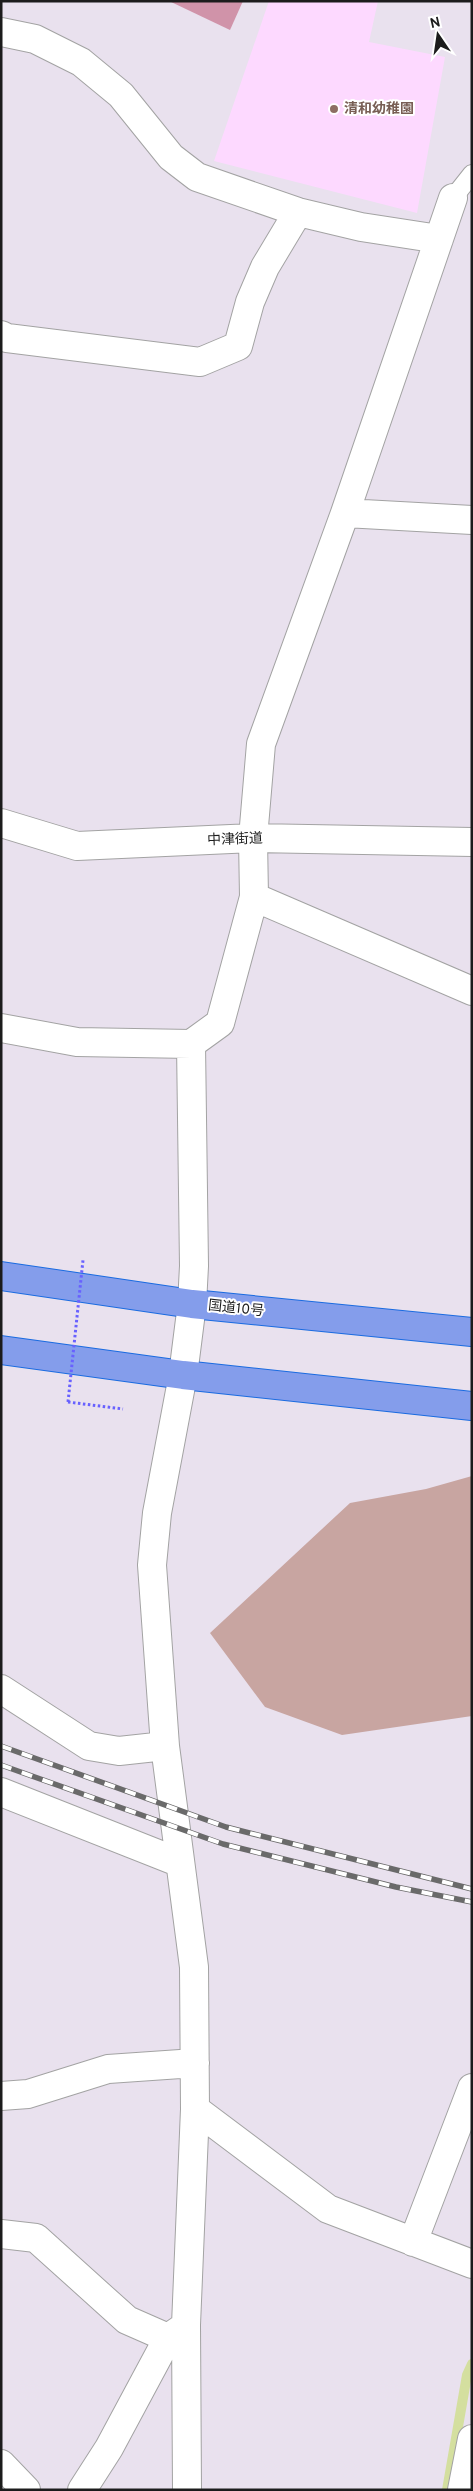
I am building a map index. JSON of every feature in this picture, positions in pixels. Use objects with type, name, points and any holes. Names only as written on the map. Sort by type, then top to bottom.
[{"type":"highway","name":"国道10号","points":[[1,1276],[192,1304],[472,1332]]},
{"type":"highway","points":[[1,1350],[183,1375],[472,1406]]},
{"type":"street","points":[[1,32],[35,39],[81,62],[121,96],[171,158],[197,177],[298,212],[360,227],[439,239]]},
{"type":"street","points":[[1,1028],[77,1042],[191,1044],[220,1023],[254,897],[253,838],[261,744],[345,513],[453,198]]},
{"type":"street","points":[[1,335],[7,338],[200,362],[238,346],[250,302],[265,267],[298,212]]},
{"type":"street","points":[[345,513],[472,520]]},
{"type":"street","name":"中津街道","points":[[1,824],[77,846],[253,838],[472,842]]},
{"type":"street","points":[[254,897],[472,991]]},
{"type":"street","points":[[186,2490],[177,2332],[195,2109],[194,1967],[178,1862],[165,1746],[152,1565],[157,1513],[183,1375],[192,1304],[194,1266],[191,1044]]},
{"type":"street","points":[[1,1689],[89,1746],[119,1751],[165,1746]]},
{"type":"street","points":[[1,1792],[178,1862]]},
{"type":"street","points":[[1,2096],[28,2094],[108,2069],[195,2064]]},
{"type":"street","points":[[413,2242],[472,2088]]},
{"type":"street","points":[[195,2109],[328,2209],[472,2264]]},
{"type":"street","points":[[1,2234],[36,2238],[127,2320],[177,2332]]},
{"type":"street","points":[[82,2490],[177,2332]]},
{"type":"street","points":[[462,2490],[472,2438]]},
{"type":"street","points":[[1,2464],[26,2490]]},
{"type":"lane","points":[[453,198],[472,174]]},
{"type":"path","points":[[84,1260],[68,1402],[123,1409]]},
{"type":"shaded area","points":[[169,1],[243,1],[230,30]]},
{"type":"shaded area","name":"清和幼稚園","points":[[269,1],[378,1],[369,42],[445,57],[417,213],[214,161]]},
{"type":"shaded area","points":[[472,1476],[472,1716],[342,1735],[265,1707],[210,1633],[350,1503],[426,1489]]},
{"type":"waterway","points":[[447,2490],[467,2375],[472,2364]]},
{"type":"railway","points":[[1,1746],[226,1827],[472,1889]]},
{"type":"railway","points":[[1,1765],[223,1844],[396,1887],[472,1902]]},
{"type":"place","name":"清和幼稚園","points":[[334,109]]}]
